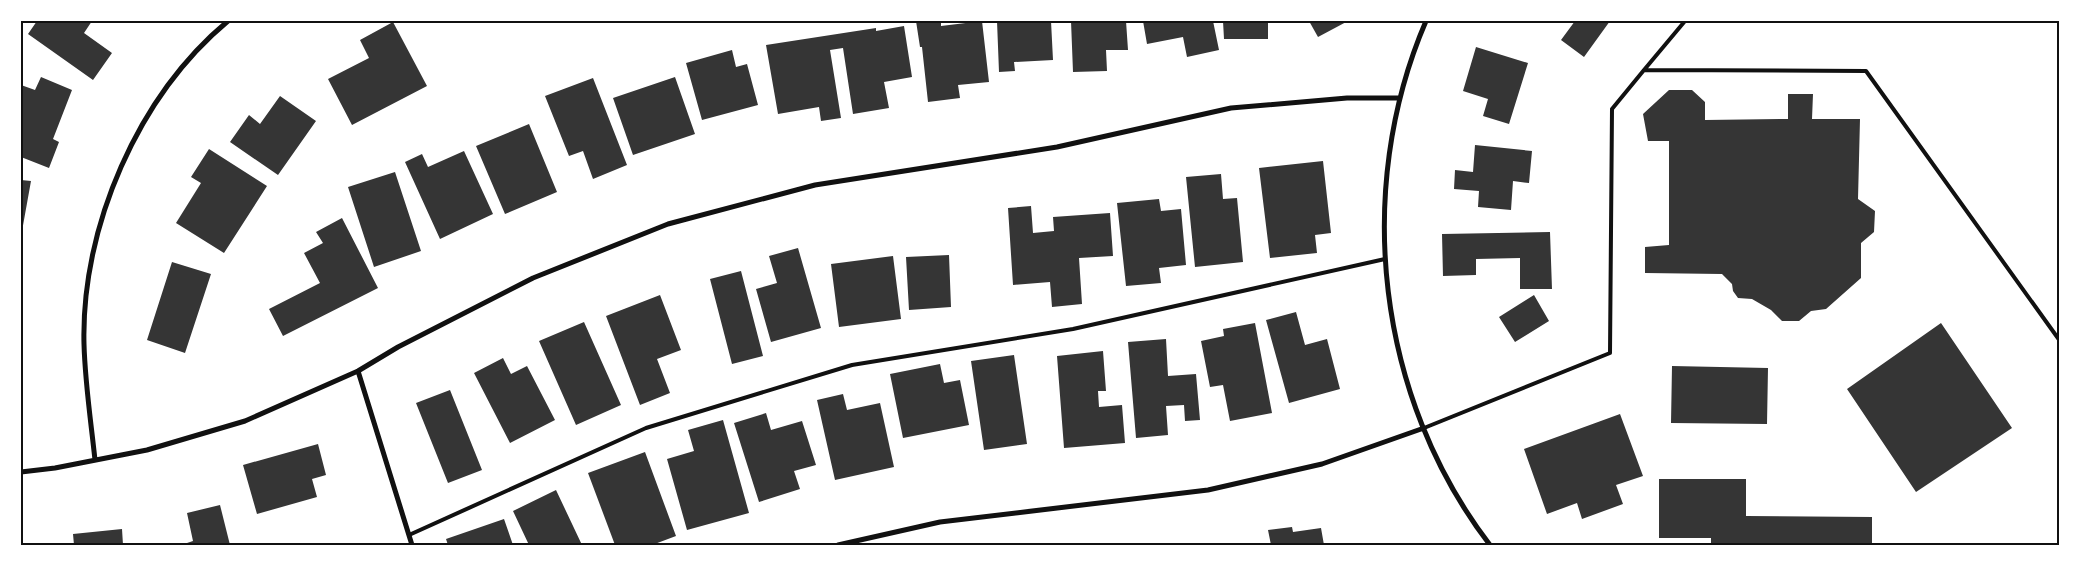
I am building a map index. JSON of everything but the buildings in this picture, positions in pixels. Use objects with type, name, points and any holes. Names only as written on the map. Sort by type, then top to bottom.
[{"type":"street","points":[[95,460],[84,342],[86,298],[104,210],[120,168],[160,99],[193,56],[228,21]]},
{"type":"street","points":[[1426,21],[1415,46],[1399,98],[1389,147],[1385,194],[1385,259],[1392,316],[1404,370],[1424,428],[1446,476],[1474,525],[1490,545]]},
{"type":"street","points":[[21,472],[147,450],[245,421],[358,372],[398,347],[533,278],[668,224],[815,185],[1056,147],[1231,108],[1347,98],[1399,98]]},
{"type":"street","points":[[358,372],[412,545]]},
{"type":"street","points":[[838,545],[940,522],[1208,490],[1322,464],[1424,428]]},
{"type":"lane","points":[[1424,428],[1610,353],[1612,110],[1685,21]]},
{"type":"lane","points":[[1644,70],[1866,71],[2060,341]]},
{"type":"lane","points":[[409,535],[646,428],[852,365],[1073,329],[1385,259]]}]
